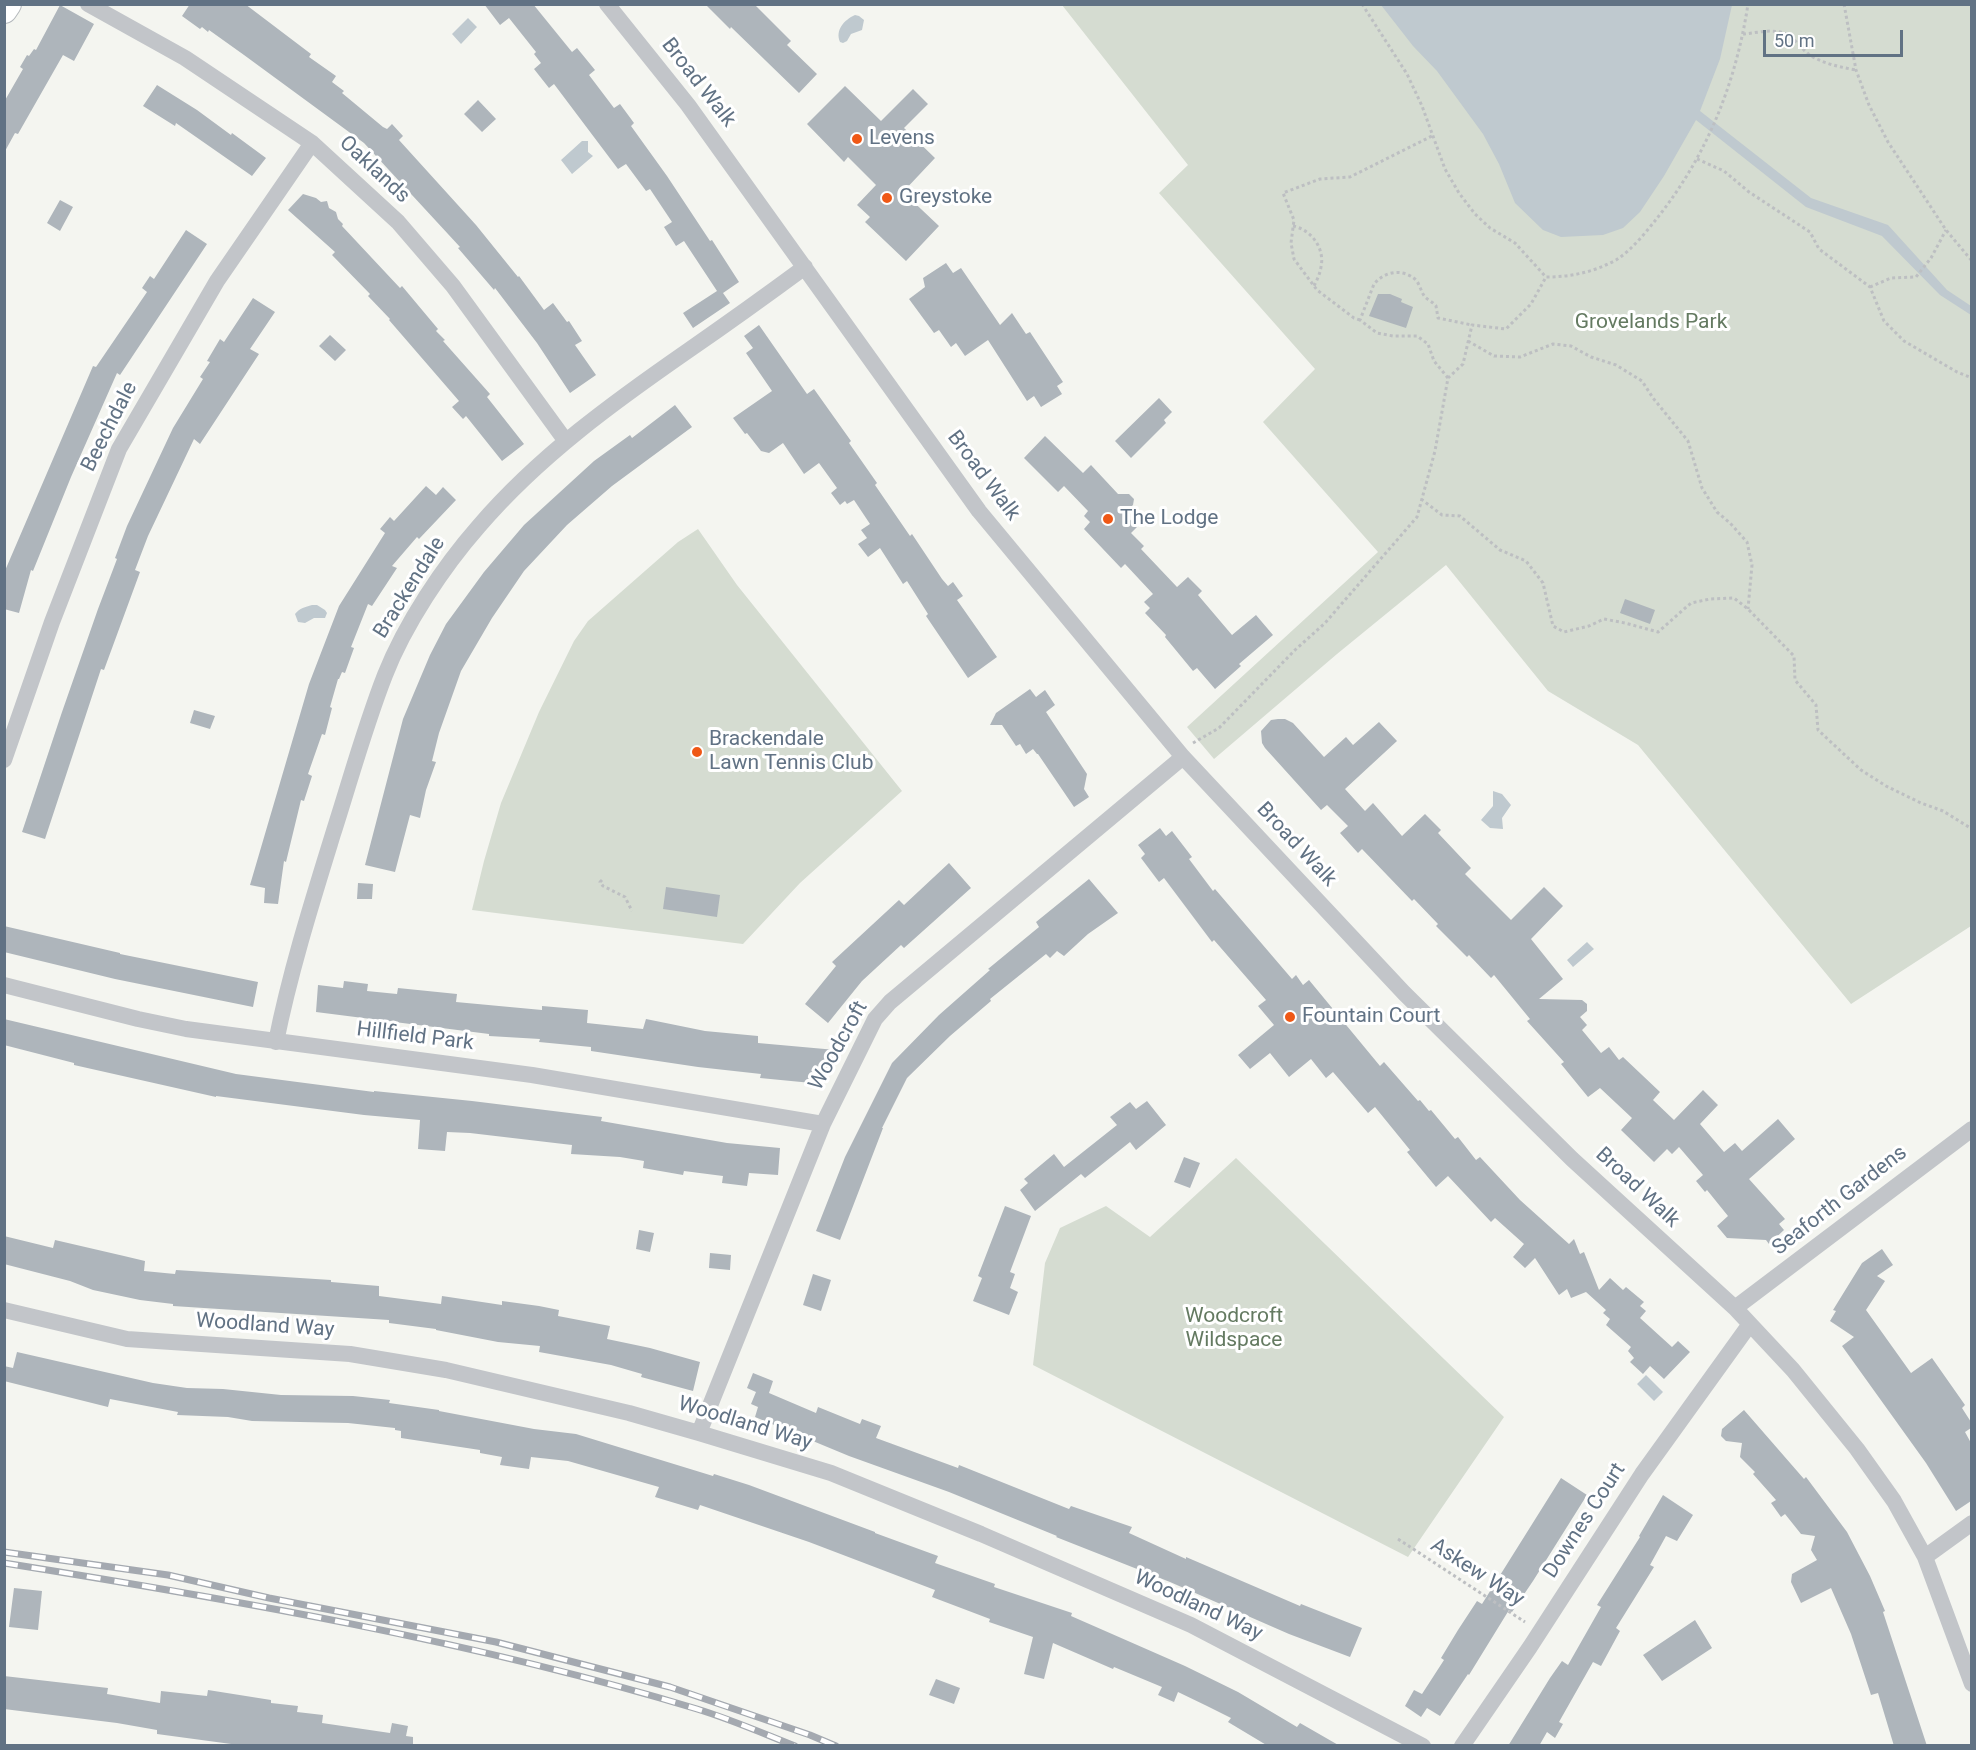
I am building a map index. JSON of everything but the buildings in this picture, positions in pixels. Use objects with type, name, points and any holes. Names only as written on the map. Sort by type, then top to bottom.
[{"type":"main road","points":[[4,10],[8,4]]},
{"type":"street","name":"Oaklands","points":[[88,4],[185,58],[312,143],[405,230],[453,286],[565,440]]},
{"type":"street","name":"Broad Walk","points":[[608,4],[688,105],[979,511],[1181,754],[1404,993],[1572,1159],[1735,1308],[1793,1370],[1857,1449],[1893,1501],[1925,1557],[1971,1684]]},
{"type":"street","name":"Beechdale","points":[[4,759],[52,622],[120,449],[218,281],[312,143]]},
{"type":"street","name":"Brackendale","points":[[276,1042],[321,871],[386,673],[413,619],[447,565],[504,499],[565,440],[624,395],[805,267]]},
{"type":"street","name":"Woodcroft","points":[[699,1433],[823,1124],[875,1019],[890,1002],[1181,754]]},
{"type":"street","name":"Hillfield Park","points":[[4,985],[186,1029],[531,1075],[823,1124]]},
{"type":"street","name":"Seaforth Gardens","points":[[1735,1308],[1971,1129]]},
{"type":"street","name":"Woodland Way","points":[[4,1310],[127,1339],[350,1354],[446,1370],[629,1413],[831,1473],[1023,1552],[1191,1625],[1423,1746]]},
{"type":"street","name":"Downes Court","points":[[1462,1746],[1540,1632],[1642,1474],[1750,1324]]},
{"type":"street","points":[[1925,1557],[1971,1523]]},
{"type":"path","points":[[1362,4],[1407,74],[1422,106],[1432,136],[1459,193],[1475,214],[1490,228],[1515,243],[1546,278]]},
{"type":"path","points":[[1546,278],[1567,277],[1594,270],[1618,259],[1633,246],[1658,216],[1697,159],[1719,115],[1736,65],[1748,4]]},
{"type":"path","points":[[1844,4],[1856,70],[1869,105],[1888,142],[1946,231],[1971,261]]},
{"type":"path","points":[[1743,34],[1772,31],[1786,34],[1809,55],[1832,65],[1856,70]]},
{"type":"path","points":[[1432,136],[1350,177],[1320,179],[1285,192],[1284,196],[1294,220],[1292,252],[1294,259],[1314,286],[1377,333],[1417,336],[1428,344],[1434,362],[1448,378]]},
{"type":"path","points":[[1697,159],[1724,171],[1749,192],[1810,232],[1819,249],[1870,287],[1884,321],[1904,341],[1971,378]]},
{"type":"path","points":[[1293,226],[1306,231],[1320,248],[1322,266],[1314,286]]},
{"type":"path","points":[[1870,287],[1891,278],[1916,277],[1931,258],[1946,231]]},
{"type":"path","points":[[1360,320],[1374,284],[1392,272],[1401,272],[1416,280],[1426,298],[1436,306],[1438,318],[1506,329],[1531,304],[1546,278]]},
{"type":"path","points":[[1181,754],[1219,728],[1295,650],[1325,623],[1417,517],[1435,451],[1448,378],[1463,364],[1472,325]]},
{"type":"path","points":[[1468,341],[1494,356],[1520,357],[1552,344],[1571,346],[1591,357],[1616,365],[1642,381],[1688,441],[1702,489],[1717,512],[1731,523],[1747,542],[1752,565],[1748,609]]},
{"type":"path","points":[[1421,499],[1442,515],[1460,516],[1500,550],[1526,561],[1543,583],[1553,626],[1564,632],[1589,626],[1604,619],[1658,632],[1691,603],[1734,598],[1748,609],[1794,656],[1795,680],[1815,705],[1818,730],[1861,770],[1886,786],[1943,811],[1971,830]]},
{"type":"path","points":[[602,880],[600,882],[603,886],[625,897],[632,911]]},
{"type":"path","name":"Askew Way","points":[[1398,1539],[1540,1632]]},
{"type":"green space","name":"Grovelands Park","points":[[1062,5],[1971,5],[1971,926],[1851,1004],[1638,745],[1548,691],[1446,565],[1214,759],[1187,727],[1378,552],[1263,422],[1315,369],[1159,193],[1188,165]]},
{"type":"green space","name":"Brackendale Lawn Tennis Club","points":[[698,529],[737,585],[902,791],[800,883],[743,944],[472,910],[501,803],[539,712],[574,641],[588,621],[678,542]]},
{"type":"green space","name":"Woodcroft Wildspace","points":[[1236,1158],[1504,1417],[1408,1557],[1033,1365],[1045,1263],[1060,1228],[1106,1206],[1150,1237]]},
{"type":"shaded area","points":[[1381,5],[1732,5],[1720,59],[1700,111],[1811,198],[1888,225],[1947,290],[1971,306],[1971,315],[1940,295],[1882,236],[1806,207],[1696,120],[1640,212],[1623,228],[1603,235],[1561,237],[1543,230],[1515,203],[1499,164],[1483,134],[1437,71],[1413,46]]},
{"type":"shaded area","points":[[855,15],[864,20],[862,30],[851,34],[847,41],[840,42],[839,33],[842,26]]},
{"type":"shaded area","points":[[468,18],[477,27],[461,44],[452,34]]},
{"type":"shaded area","points":[[582,141],[588,141],[588,152],[593,156],[572,174],[561,160]]},
{"type":"shaded area","points":[[312,605],[325,610],[327,613],[325,618],[314,618],[305,623],[298,622],[295,614]]},
{"type":"shaded area","points":[[1493,791],[1502,794],[1511,805],[1502,818],[1503,829],[1490,828],[1481,820],[1493,806]]},
{"type":"shaded area","points":[[1587,942],[1594,949],[1573,967],[1567,960]]},
{"type":"shaded area","points":[[1646,1375],[1663,1392],[1654,1401],[1637,1384]]},
{"type":"railway","points":[[4,1552],[168,1575],[269,1598],[496,1642],[670,1687],[836,1746]]},
{"type":"railway","points":[[4,1563],[354,1624],[527,1663],[697,1709],[795,1746]]},
{"type":"place","name":"Levens","points":[[857,139]]},
{"type":"place","name":"Greystoke","points":[[887,198]]},
{"type":"place","name":"The Lodge","points":[[1108,519]]},
{"type":"place","name":"Brackendale Lawn Tennis Club","points":[[697,752]]},
{"type":"place","name":"Fountain Court","points":[[1290,1017]]}]
